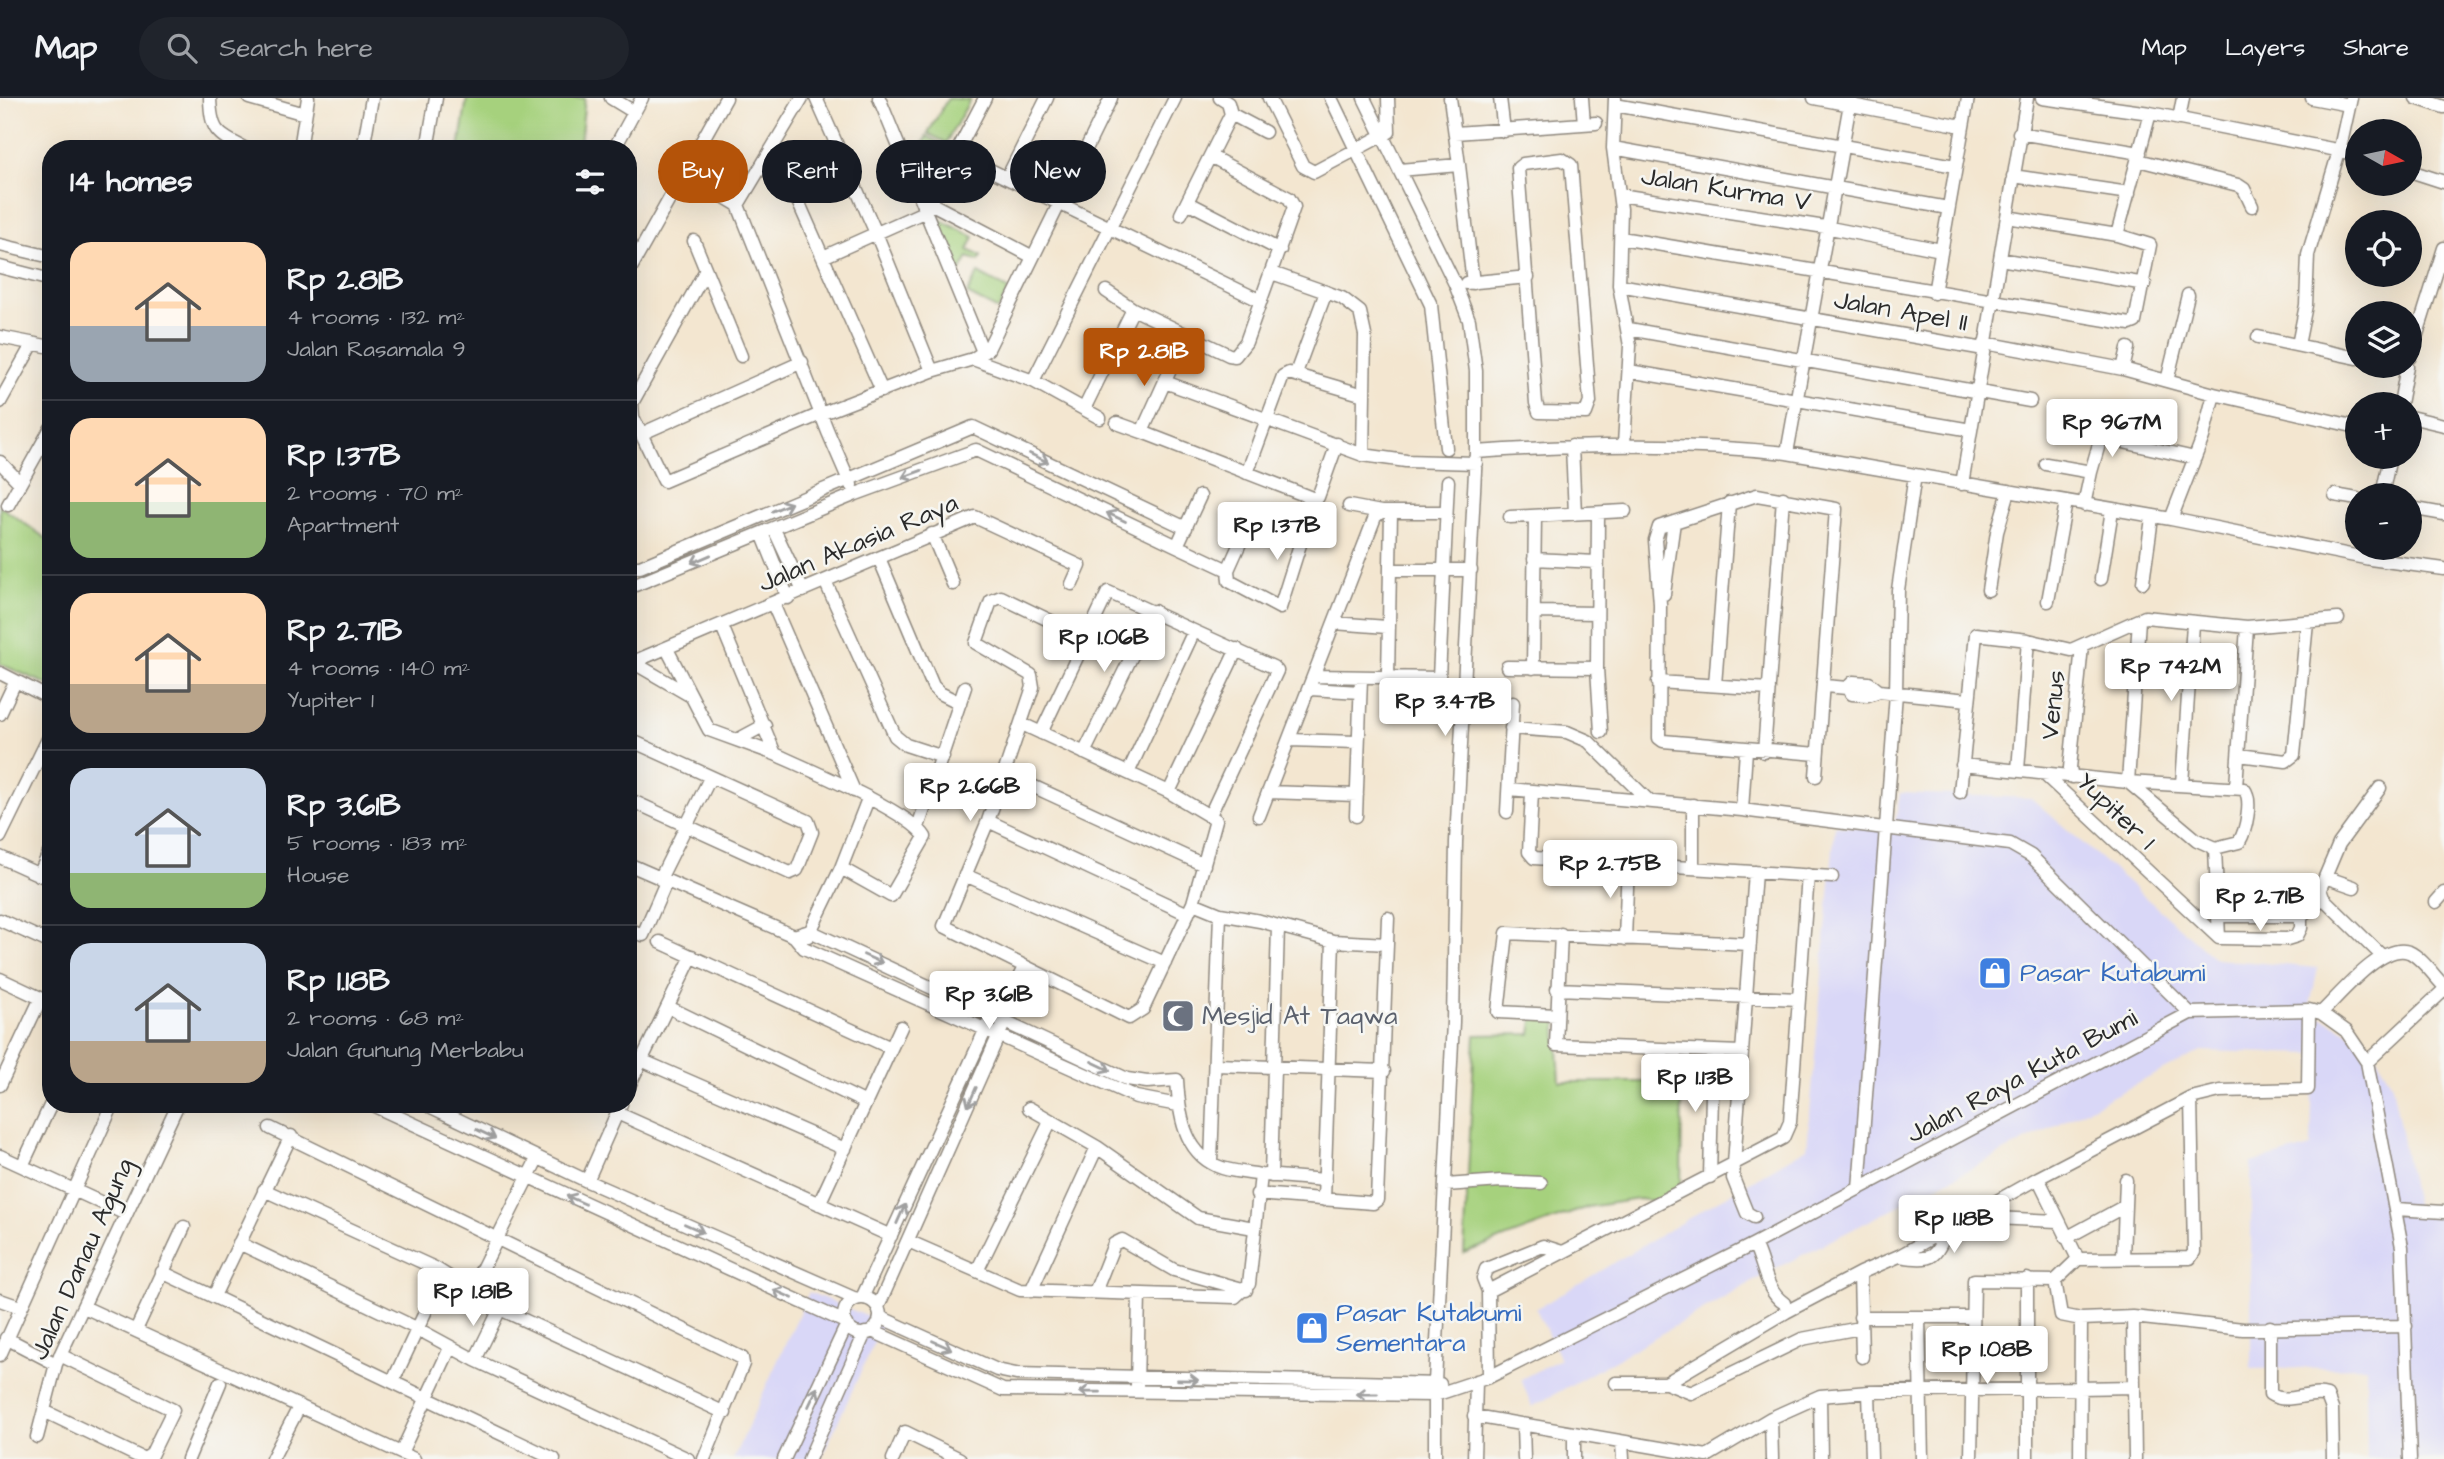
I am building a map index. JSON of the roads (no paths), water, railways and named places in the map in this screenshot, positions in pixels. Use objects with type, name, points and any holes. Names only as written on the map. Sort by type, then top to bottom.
[{"type":"street","points":[[210,98],[211,123],[229,140]]},
{"type":"street","points":[[249,98],[305,114]]},
{"type":"street","points":[[301,140],[308,98]]},
{"type":"street","points":[[365,140],[372,98]]},
{"type":"street","points":[[429,140],[436,98]]},
{"type":"street","points":[[611,98],[634,111]]},
{"type":"street","points":[[619,140],[642,98]]},
{"type":"street","points":[[695,140],[716,98]]},
{"type":"street","points":[[700,140],[726,98]]},
{"type":"street","points":[[779,140],[802,98]]},
{"type":"street","points":[[816,98],[876,233],[932,371]]},
{"type":"street","points":[[879,98],[929,208],[978,356]]},
{"type":"street","points":[[964,140],[985,98]]},
{"type":"street","points":[[1007,178],[1047,98]]},
{"type":"street","points":[[978,356],[1033,257],[1111,98]]},
{"type":"street","points":[[1033,381],[1175,98]]},
{"type":"street","points":[[1220,98],[1230,105],[1231,114],[1184,208],[1280,250]]},
{"type":"street","points":[[1269,98],[1303,166],[1310,172],[1385,134]]},
{"type":"street","points":[[1331,98],[1431,305],[1446,448]]},
{"type":"street","points":[[1364,98],[1385,134],[1399,170],[1455,284],[1469,320],[1474,344],[1475,459],[1456,842],[1453,1022],[1435,1389],[1435,1459]]},
{"type":"street","points":[[1385,134],[1388,98]]},
{"type":"street","points":[[1450,98],[1473,283]]},
{"type":"street","points":[[1500,98],[1504,131]]},
{"type":"street","points":[[1455,133],[1590,123],[1581,98]]},
{"type":"street","points":[[1815,98],[1850,101],[1962,126]]},
{"type":"street","points":[[1934,293],[1968,98]]},
{"type":"street","points":[[1962,484],[2027,98]]},
{"type":"street","points":[[2042,98],[2150,113],[2345,150]]},
{"type":"street","points":[[2179,119],[2183,98]]},
{"type":"street","points":[[2298,345],[2306,305],[2308,255],[2340,148],[2350,101],[2312,98]]},
{"type":"street","points":[[2416,98],[2444,107]]},
{"type":"street","points":[[1624,444],[1629,330],[1619,285],[1620,195],[1613,148],[1615,101],[1955,166]]},
{"type":"street","points":[[1787,453],[1825,228],[1850,101]]},
{"type":"street","points":[[2117,235],[2150,113]]},
{"type":"street","points":[[1231,114],[1265,132]]},
{"type":"street","points":[[2020,133],[2139,156],[2238,185],[2244,189],[2252,206]]},
{"type":"street","points":[[1613,148],[1948,208]]},
{"type":"street","points":[[1106,291],[1133,309],[1232,356],[1246,342],[1293,215],[1293,201],[1210,156]]},
{"type":"street","points":[[1569,161],[1590,402],[1586,413],[1547,414],[1538,410],[1528,277],[1518,168],[1523,164],[1569,161]]},
{"type":"street","points":[[1399,170],[1459,165]]},
{"type":"street","points":[[738,205],[762,167]]},
{"type":"street","points":[[996,173],[1261,301]]},
{"type":"street","points":[[2422,175],[2444,182]]},
{"type":"street","points":[[2013,176],[2129,193]]},
{"type":"street","name":"Jalan Kurma V","points":[[1620,195],[1941,250]]},
{"type":"street","points":[[637,242],[661,203]]},
{"type":"street","points":[[735,203],[738,205],[828,432],[856,494]]},
{"type":"street","points":[[799,203],[882,391]]},
{"type":"street","points":[[823,257],[929,208],[932,203]]},
{"type":"street","points":[[929,208],[1033,257]]},
{"type":"street","points":[[1621,238],[1934,293],[1993,300],[2130,324],[2135,322],[2150,245],[2117,235],[2007,217]]},
{"type":"street","points":[[694,241],[741,356]]},
{"type":"street","points":[[0,245],[42,255]]},
{"type":"street","points":[[2422,315],[2444,248]]},
{"type":"street","points":[[2000,260],[2144,284]]},
{"type":"street","points":[[0,267],[42,278]]},
{"type":"street","points":[[637,390],[706,270]]},
{"type":"street","points":[[1272,273],[1342,298],[1360,312],[1365,334],[1363,455]]},
{"type":"street","points":[[1455,284],[1528,277]]},
{"type":"street","points":[[2431,284],[2444,289]]},
{"type":"street","name":"Jalan Apel II","points":[[1619,285],[2123,369],[2214,394],[2345,424]]},
{"type":"street","points":[[1296,373],[1325,292]]},
{"type":"street","points":[[2167,381],[2188,295]]},
{"type":"street","points":[[1085,407],[1133,309]]},
{"type":"street","points":[[1629,330],[1805,359],[2030,401]]},
{"type":"street","points":[[0,337],[42,346]]},
{"type":"street","points":[[2258,337],[2345,355]]},
{"type":"street","points":[[0,402],[32,345]]},
{"type":"street","points":[[2123,369],[2128,348]]},
{"type":"street","points":[[637,424],[660,477],[662,480],[671,480],[823,414],[978,356],[1085,407],[1100,418]]},
{"type":"street","points":[[1142,432],[1175,359]]},
{"type":"street","points":[[641,434],[802,362]]},
{"type":"street","points":[[1629,371],[1971,430]]},
{"type":"street","points":[[1247,473],[1283,376],[1296,373],[1364,395]]},
{"type":"street","points":[[1165,382],[1363,455],[1452,462],[1572,446],[1624,444],[1728,447],[1787,453],[2152,518],[2345,549]]},
{"type":"street","points":[[2171,519],[2195,458],[2214,394]]},
{"type":"street","points":[[2422,420],[2444,425]]},
{"type":"street","points":[[1117,423],[1247,473],[1313,505],[1337,444]]},
{"type":"street","points":[[973,427],[976,450]]},
{"type":"street","points":[[637,567],[973,427],[1186,528]]},
{"type":"street","points":[[2084,505],[2101,436],[2195,458]]},
{"type":"street","points":[[8,505],[42,444]]},
{"type":"street","points":[[1572,446],[1575,514]]},
{"type":"street","points":[[637,586],[856,494],[976,450],[1228,570]]},
{"type":"street","points":[[0,462],[20,483]]},
{"type":"street","points":[[2046,464],[2091,472]]},
{"type":"street","points":[[1859,1189],[1896,693],[1898,590],[1915,475]]},
{"type":"street","points":[[1315,676],[1435,680],[1440,676],[1448,481]]},
{"type":"street","points":[[1988,590],[1997,532],[2009,491]]},
{"type":"street","points":[[1815,776],[1825,686],[1838,514],[1832,507],[1757,495],[1659,527],[1655,540],[1660,604],[1659,738],[1664,741],[1764,752],[1817,754]]},
{"type":"street","points":[[2335,495],[2345,497]]},
{"type":"street","points":[[1177,546],[1200,496]]},
{"type":"street","points":[[1764,752],[1783,498]]},
{"type":"street","points":[[2048,601],[2066,502]]},
{"type":"street","points":[[1715,685],[1729,503]]},
{"type":"street","points":[[1349,506],[1386,512],[1446,512]]},
{"type":"street","points":[[2101,579],[2112,510]]},
{"type":"street","points":[[2422,510],[2444,514]]},
{"type":"street","points":[[1510,517],[1625,511]]},
{"type":"street","points":[[1386,512],[1390,570],[1388,678]]},
{"type":"street","points":[[1259,816],[1375,517],[1386,512]]},
{"type":"street","points":[[1598,513],[1597,668],[1601,732]]},
{"type":"street","points":[[1533,668],[1535,516]]},
{"type":"street","name":"Jalan Akasia Raya","points":[[637,659],[827,583],[932,534],[980,518],[1080,566],[1072,584]]},
{"type":"street","points":[[2143,582],[2152,518]]},
{"type":"street","points":[[1249,523],[1228,570],[1232,584],[1280,608],[1303,535]]},
{"type":"street","points":[[768,531],[803,591]]},
{"type":"street","points":[[768,531],[788,598]]},
{"type":"street","points":[[932,534],[953,584]]},
{"type":"street","points":[[878,558],[933,686],[940,693],[960,703]]},
{"type":"street","points":[[1534,559],[1596,562]]},
{"type":"street","points":[[2403,560],[2444,569]]},
{"type":"street","points":[[1390,570],[1468,570]]},
{"type":"street","points":[[827,583],[895,736],[906,745],[943,757]]},
{"type":"street","points":[[1041,733],[1108,592],[1237,649],[1277,671],[1210,814]]},
{"type":"street","points":[[1022,724],[1169,792],[1210,814],[1217,823],[1190,908],[1143,1010],[1129,1018],[945,929],[944,922],[989,821],[1033,687],[1031,675],[976,643],[990,601],[1001,597],[1086,638]]},
{"type":"street","points":[[773,604],[855,791]]},
{"type":"street","points":[[1084,753],[1154,611]]},
{"type":"street","points":[[1534,612],[1597,613]]},
{"type":"street","points":[[1960,792],[1976,634],[2028,640],[2071,650],[2145,617],[2193,624],[2247,627],[2307,624],[2338,619]]},
{"type":"street","points":[[2128,782],[2139,620]]},
{"type":"street","points":[[1334,623],[1387,627]]},
{"type":"street","points":[[2182,784],[2193,624]]},
{"type":"street","points":[[2239,755],[2286,761],[2294,755],[2307,624]]},
{"type":"street","points":[[722,626],[775,754]]},
{"type":"street","points":[[2236,787],[2247,627]]},
{"type":"street","points":[[1128,773],[1194,631]]},
{"type":"street","points":[[2018,770],[2028,640]]},
{"type":"street","name":"Venus","points":[[2071,773],[2082,646]]},
{"type":"street","points":[[667,649],[709,730],[775,754],[855,791],[918,827],[925,837],[891,896],[841,868]]},
{"type":"street","points":[[1169,792],[1237,649]]},
{"type":"street","points":[[637,664],[691,696]]},
{"type":"street","points":[[1507,667],[1597,668]]},
{"type":"street","points":[[0,673],[42,695]]},
{"type":"street","points":[[1356,816],[1356,742],[1361,678]]},
{"type":"street","points":[[1658,681],[1769,689]]},
{"type":"street","points":[[0,714],[15,682]]},
{"type":"street","points":[[1825,686],[1847,688],[1853,682],[1869,683],[1879,691],[1968,700]]},
{"type":"street","points":[[918,827],[965,687]]},
{"type":"street","points":[[1310,690],[1360,692]]},
{"type":"street","points":[[1507,812],[1513,703]]},
{"type":"street","points":[[737,740],[765,725]]},
{"type":"street","points":[[1511,727],[1577,735],[1588,741],[1649,801]]},
{"type":"street","points":[[1289,740],[1356,742]]},
{"type":"street","points":[[637,743],[808,821],[813,832],[797,870],[787,872],[637,803]]},
{"type":"street","points":[[1742,810],[1746,750]]},
{"type":"street","points":[[0,837],[42,751]]},
{"type":"street","points":[[1962,765],[2044,774],[2071,773],[2128,782],[2236,787],[2247,792],[2249,798],[2243,835],[2239,842],[2215,848],[2197,840],[2128,782]]},
{"type":"street","points":[[1004,773],[1204,864]]},
{"type":"street","name":"Yupiter 1","points":[[2044,774],[2219,938]]},
{"type":"street","points":[[637,933],[643,935],[686,826],[710,778]]},
{"type":"street","points":[[2381,788],[2339,844],[2320,889],[2323,898],[2381,955]]},
{"type":"street","points":[[1509,789],[1742,810],[2010,844],[2031,856],[2190,1013]]},
{"type":"street","points":[[1268,792],[1357,795]]},
{"type":"street","points":[[1532,792],[1530,856],[1832,877]]},
{"type":"street","points":[[804,948],[841,868],[868,799]]},
{"type":"street","points":[[1693,805],[1693,867]]},
{"type":"street","points":[[989,821],[1190,908],[1278,926],[1333,941],[1387,944]]},
{"type":"street","points":[[2215,848],[2219,938],[2287,939],[2297,936],[2301,928],[2301,916]]},
{"type":"street","points":[[0,857],[42,877]]},
{"type":"street","points":[[1625,939],[1628,863]]},
{"type":"street","points":[[637,868],[794,936],[804,948],[1136,1097],[1178,1105]]},
{"type":"street","points":[[1755,872],[1732,1178],[1742,1196],[1747,1213],[1754,1217],[1760,1246],[1769,1262],[1785,1307]]},
{"type":"street","points":[[965,875],[1165,963]]},
{"type":"street","points":[[1488,1291],[1775,1144],[1787,1132],[1808,876]]},
{"type":"street","points":[[2325,877],[2354,887]]},
{"type":"street","points":[[2219,916],[2301,916],[2323,898]]},
{"type":"street","points":[[1210,1162],[1220,914]]},
{"type":"street","points":[[1257,1194],[1373,1203],[1377,1200],[1388,918]]},
{"type":"street","points":[[0,920],[42,939]]},
{"type":"street","points":[[908,1241],[1020,1290],[1235,1297],[1246,1290],[1250,1278],[1257,1194],[1266,1175],[1278,926]]},
{"type":"street","points":[[794,936],[810,931],[1127,1079],[1147,1082],[1177,1080],[1178,1105],[1189,1140],[1210,1162],[1221,1168],[1325,1180]]},
{"type":"street","points":[[1556,1015],[1500,1013],[1497,1010],[1505,936],[1510,932],[1750,944]]},
{"type":"street","points":[[1561,934],[1555,1042],[1560,1046],[1741,1052]]},
{"type":"street","points":[[1324,1200],[1333,941]]},
{"type":"street","points":[[660,942],[891,1048]]},
{"type":"street","points":[[1666,1382],[1785,1307],[1899,1256],[1931,1258],[1936,1255],[1948,1228],[2191,1098],[2220,1091],[2308,1089],[2315,1011],[2381,955],[2399,950],[2410,952],[2444,988],[2367,1062]]},
{"type":"street","points":[[637,1069],[692,956]]},
{"type":"street","points":[[809,1459],[879,1312],[999,1034],[999,1018],[1024,967]]},
{"type":"street","points":[[0,979],[42,998]]},
{"type":"street","points":[[1558,989],[1799,999]]},
{"type":"street","points":[[0,1085],[42,1007]]},
{"type":"street","points":[[668,1007],[866,1102]]},
{"type":"street","points":[[2315,1011],[2346,1031],[2367,1062],[2402,1247],[2410,1459]]},
{"type":"street","name":"Jalan Raya Kuta Bumi","points":[[1435,1389],[1451,1388],[1482,1379],[1760,1246],[1859,1189],[2190,1013],[2315,1011]]},
{"type":"street","points":[[999,1018],[985,1027],[891,1236],[859,1298],[844,1312],[846,1323],[851,1330],[869,1332],[1003,1390],[1137,1393],[1435,1389]]},
{"type":"street","points":[[819,1204],[901,1027]]},
{"type":"street","points":[[1710,1177],[1713,1053]]},
{"type":"street","points":[[641,1060],[845,1149]]},
{"type":"street","points":[[1216,1065],[1384,1071]]},
{"type":"street","points":[[1971,1459],[1974,1280],[2055,1281],[2078,1259],[2192,1256],[2191,1098]]},
{"type":"street","points":[[1029,1108],[1049,1122],[1097,1147],[1198,1218],[1254,1228]]},
{"type":"street","points":[[22,1166],[47,1113]]},
{"type":"street","points":[[0,1355],[109,1113]]},
{"type":"street","name":"Jalan Danau Agung","points":[[37,1437],[58,1359],[174,1113]]},
{"type":"street","points":[[389,1113],[846,1323]]},
{"type":"street","points":[[444,1113],[587,1181],[859,1298],[874,1302],[879,1312],[997,1370],[1016,1374],[1435,1389]]},
{"type":"street","points":[[587,1181],[617,1113]]},
{"type":"street","points":[[629,1113],[891,1236]]},
{"type":"street","points":[[977,1271],[1049,1122]]},
{"type":"street","points":[[270,1128],[744,1360],[725,1413],[704,1459]]},
{"type":"street","points":[[214,1296],[291,1136]]},
{"type":"street","points":[[1031,1291],[1097,1147]]},
{"type":"street","points":[[0,1156],[126,1214]]},
{"type":"street","points":[[471,1291],[537,1158]]},
{"type":"street","points":[[2038,1178],[2078,1259]]},
{"type":"street","points":[[2123,1257],[2126,1180]]},
{"type":"street","points":[[1446,1185],[1501,1181],[1541,1183]]},
{"type":"street","points":[[264,1190],[443,1274],[500,1309],[725,1413]]},
{"type":"street","points":[[2066,1238],[2125,1206]]},
{"type":"street","points":[[2396,1209],[2444,1212]]},
{"type":"street","points":[[1972,1217],[2057,1221]]},
{"type":"street","points":[[136,1330],[184,1227]]},
{"type":"street","points":[[1095,1292],[1114,1244],[1122,1240],[1174,1270],[1246,1290]]},
{"type":"street","points":[[239,1243],[416,1328],[450,1348],[688,1459]]},
{"type":"street","points":[[1474,1459],[1474,1416],[1482,1379],[1488,1291],[1483,1278],[1486,1269],[1543,1246],[1562,1252]]},
{"type":"street","points":[[162,1272],[554,1459]]},
{"type":"street","points":[[1860,1273],[1862,1357]]},
{"type":"street","points":[[393,1381],[443,1274]]},
{"type":"street","points":[[2027,1279],[2027,1459]]},
{"type":"street","points":[[2055,1281],[2061,1315],[2081,1319],[2133,1317],[2243,1329],[2406,1326]]},
{"type":"street","points":[[1137,1393],[1139,1294]]},
{"type":"street","points":[[0,1300],[20,1307]]},
{"type":"street","points":[[84,1307],[414,1459]]},
{"type":"street","points":[[475,1360],[500,1309]]},
{"type":"street","points":[[1616,1382],[1666,1382],[1686,1393],[1697,1392],[1802,1339],[1860,1322],[1972,1315]]},
{"type":"street","points":[[1919,1317],[1922,1459]]},
{"type":"street","points":[[2133,1317],[2135,1459]]},
{"type":"street","points":[[2080,1459],[2081,1319]]},
{"type":"street","points":[[784,1459],[846,1323]]},
{"type":"street","points":[[2270,1327],[2270,1394],[2286,1399],[2317,1394],[2328,1396],[2332,1409],[2333,1459]]},
{"type":"street","points":[[6,1338],[173,1409],[151,1455],[144,1459],[44,1412]]},
{"type":"street","points":[[401,1453],[450,1348]]},
{"type":"street","points":[[188,1459],[220,1383]]},
{"type":"street","points":[[1474,1416],[1672,1454],[1707,1456],[1721,1454],[1772,1418],[1820,1396],[1869,1392],[2134,1387]]},
{"type":"street","points":[[1869,1392],[1871,1459]]},
{"type":"street","points":[[1820,1396],[1821,1459]]},
{"type":"street","points":[[272,1459],[299,1407]]},
{"type":"street","points":[[1772,1418],[1772,1459]]},
{"type":"street","points":[[1523,1425],[1524,1459]]},
{"type":"street","points":[[893,1459],[905,1432],[960,1459]]},
{"type":"street","points":[[1574,1434],[1574,1459]]},
{"type":"street","points":[[1622,1443],[1622,1459]]},
{"type":"place","name":"Pasar Kutabumi","points":[[1995,973]]},
{"type":"place","name":"Mesjid At Taqwa","points":[[1178,1016]]},
{"type":"place","name":"Pasar Kutabumi Sementara","points":[[1312,1328]]}]
